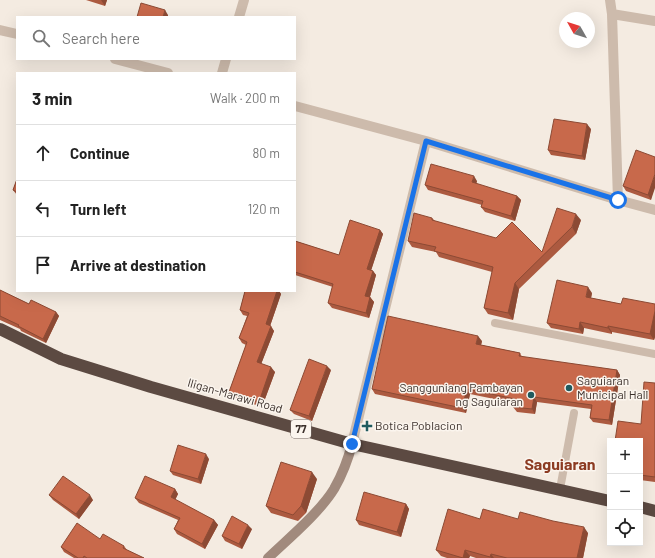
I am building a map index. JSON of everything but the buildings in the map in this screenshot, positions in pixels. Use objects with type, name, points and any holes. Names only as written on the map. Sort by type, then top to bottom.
[{"type":"highway","name":"Iligan-Marawi Road","points":[[0,329],[61,359],[151,387],[352,444],[607,500]]},
{"type":"highway","points":[[643,508],[655,510]]},
{"type":"main road","points":[[268,558],[318,509],[333,491],[347,462],[352,444]]},
{"type":"street","points":[[239,16],[244,0]]},
{"type":"street","points":[[610,0],[612,14],[618,200]]},
{"type":"street","points":[[612,14],[655,21]]},
{"type":"street","points":[[0,30],[16,34]]},
{"type":"street","points":[[120,60],[164,72]]},
{"type":"street","points":[[222,72],[226,60]]},
{"type":"street","points":[[296,106],[426,141],[655,210]]},
{"type":"street","points":[[352,444],[426,141]]},
{"type":"lane","points":[[495,323],[655,354]]},
{"type":"lane","points":[[560,490],[574,413]]},
{"type":"place","name":"Saguiaran Municipal Hall","points":[[569,388]]},
{"type":"place","name":"Sangguniang Pambayan ng Saguiaran","points":[[531,395]]},
{"type":"place","name":"Botica Poblacion","points":[[367,426]]},
{"type":"district","name":"Saguiaran","points":[[560,464]]},
{"type":"route","points":[[352,444],[426,141],[618,200]]}]
